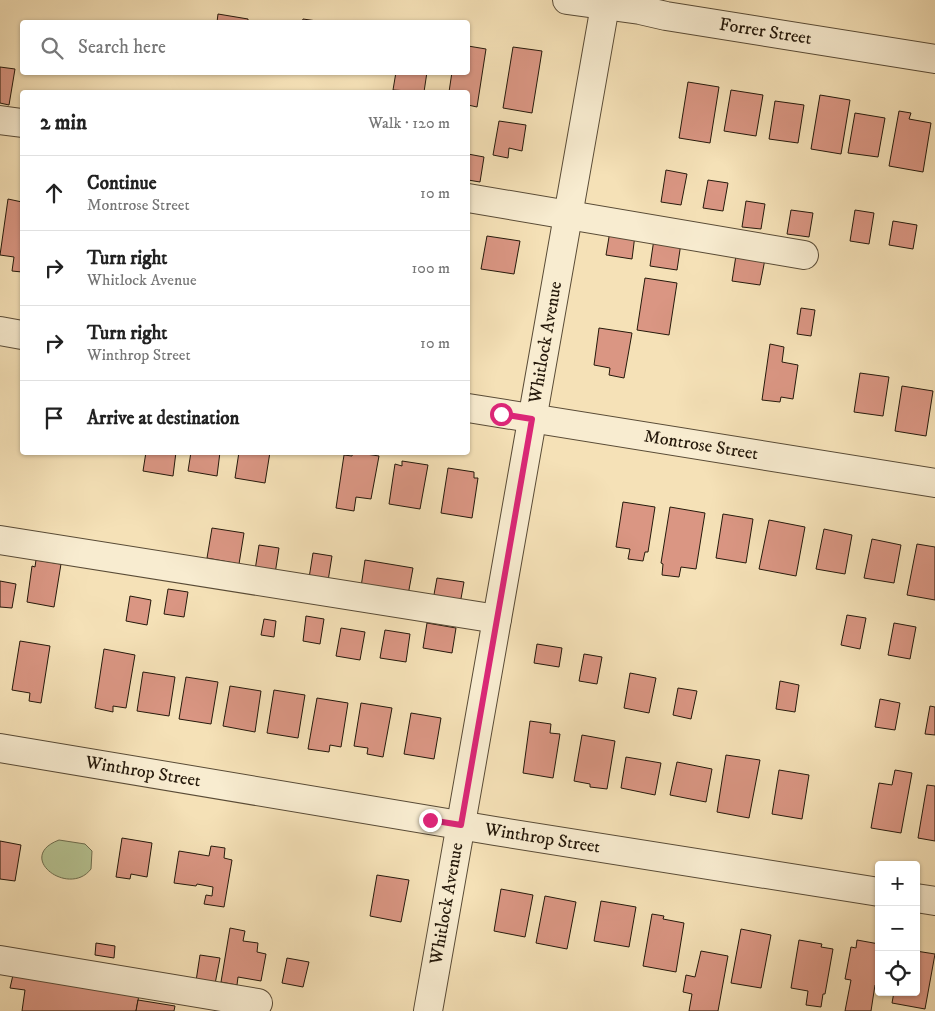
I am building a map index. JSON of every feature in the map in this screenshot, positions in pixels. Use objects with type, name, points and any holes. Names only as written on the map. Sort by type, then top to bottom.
[{"type":"street","name":"Forrer Street","points":[[566,0],[605,3],[676,18],[935,59]]},
{"type":"street","name":"Whitlock Avenue","points":[[428,1011],[605,3]]},
{"type":"street","points":[[0,120],[20,123]]},
{"type":"street","points":[[470,198],[804,255]]},
{"type":"street","points":[[0,331],[20,335]]},
{"type":"street","name":"Montrose Street","points":[[470,408],[935,483]]},
{"type":"street","points":[[0,540],[497,619]]},
{"type":"street","name":"Winthrop Street","points":[[0,748],[875,891]]},
{"type":"street","points":[[920,899],[935,902]]},
{"type":"street","points":[[0,960],[258,1003]]},
{"type":"green space","points":[[59,840],[85,844],[92,851],[91,869],[81,877],[70,879],[59,877],[50,872],[44,864],[42,856],[47,847]]},
{"type":"building","points":[[218,14],[248,19],[248,20],[217,20]]},
{"type":"building","points":[[470,46],[486,49],[477,107],[470,105],[470,90],[449,90],[452,75],[470,75]]},
{"type":"building","points":[[513,47],[542,51],[532,113],[503,108]]},
{"type":"building","points":[[0,67],[15,69],[9,105],[0,103]]},
{"type":"building","points":[[396,75],[427,75],[424,90],[393,90]]},
{"type":"building","points":[[688,82],[719,87],[710,143],[679,138]]},
{"type":"building","points":[[731,90],[763,95],[756,136],[724,131]]},
{"type":"building","points":[[820,95],[850,100],[841,154],[811,149]]},
{"type":"building","points":[[775,101],[804,105],[798,143],[769,139]]},
{"type":"building","points":[[899,111],[911,113],[909,119],[931,123],[923,172],[889,166]]},
{"type":"building","points":[[855,113],[885,118],[878,157],[848,153]]},
{"type":"building","points":[[499,121],[526,125],[522,151],[509,148],[508,158],[493,155]]},
{"type":"building","points":[[470,154],[484,157],[480,182],[470,180]]},
{"type":"building","points":[[666,170],[687,174],[681,205],[661,202]]},
{"type":"building","points":[[708,180],[728,183],[723,211],[703,208]]},
{"type":"building","points":[[8,199],[20,202],[20,272],[12,271],[14,257],[0,255]]},
{"type":"building","points":[[746,201],[765,204],[761,229],[742,227]]},
{"type":"building","points":[[791,210],[813,213],[809,237],[787,234]]},
{"type":"building","points":[[855,210],[874,213],[869,244],[850,241]]},
{"type":"building","points":[[893,221],[917,225],[913,249],[889,245]]},
{"type":"building","points":[[610,231],[635,235],[632,259],[606,255]]},
{"type":"building","points":[[487,236],[520,241],[514,274],[481,269]]},
{"type":"building","points":[[654,239],[681,243],[677,270],[650,266]]},
{"type":"building","points":[[737,249],[766,254],[760,285],[732,281]]},
{"type":"building","points":[[645,278],[677,283],[669,335],[637,330]]},
{"type":"building","points":[[801,308],[815,310],[811,336],[797,334]]},
{"type":"building","points":[[599,328],[632,333],[624,378],[609,375],[610,368],[594,365]]},
{"type":"building","points":[[770,344],[784,347],[782,362],[798,365],[793,399],[781,397],[780,402],[762,400]]},
{"type":"building","points":[[860,373],[889,377],[883,416],[854,412]]},
{"type":"building","points":[[902,386],[933,391],[926,436],[895,431]]},
{"type":"building","points":[[146,455],[176,455],[173,476],[143,471]]},
{"type":"building","points":[[191,455],[220,455],[217,476],[188,471]]},
{"type":"building","points":[[239,455],[270,455],[265,483],[235,478]]},
{"type":"building","points":[[344,455],[379,456],[371,499],[356,497],[354,511],[336,508]]},
{"type":"building","points":[[402,461],[428,465],[420,509],[389,504],[395,464],[402,466]]},
{"type":"building","points":[[448,468],[474,472],[474,478],[478,478],[472,518],[441,513]]},
{"type":"building","points":[[623,502],[655,507],[648,552],[645,552],[643,561],[628,559],[630,549],[616,547]]},
{"type":"building","points":[[670,507],[705,513],[696,569],[681,567],[679,577],[662,575],[663,564],[661,563]]},
{"type":"building","points":[[723,514],[753,519],[746,563],[716,558]]},
{"type":"building","points":[[769,520],[805,527],[796,576],[759,569]]},
{"type":"building","points":[[212,528],[244,533],[239,564],[207,558]]},
{"type":"building","points":[[824,529],[852,535],[845,574],[816,569]]},
{"type":"building","points":[[872,539],[901,545],[894,583],[864,578]]},
{"type":"building","points":[[917,544],[935,547],[935,600],[907,595]]},
{"type":"building","points":[[259,545],[279,548],[275,574],[255,570]]},
{"type":"building","points":[[313,553],[332,556],[328,581],[309,578]]},
{"type":"building","points":[[36,560],[61,564],[54,607],[27,602],[32,566],[35,567]]},
{"type":"building","points":[[365,560],[413,568],[408,595],[361,587]]},
{"type":"building","points":[[437,578],[464,582],[460,604],[433,600]]},
{"type":"building","points":[[0,581],[16,584],[12,608],[0,607]]},
{"type":"building","points":[[168,589],[188,592],[184,617],[164,614]]},
{"type":"building","points":[[130,596],[151,600],[147,625],[126,621]]},
{"type":"building","points":[[847,615],[866,618],[860,649],[841,645]]},
{"type":"building","points":[[306,616],[324,619],[320,644],[303,641]]},
{"type":"building","points":[[264,619],[276,621],[274,637],[261,635]]},
{"type":"building","points":[[427,623],[456,628],[452,653],[423,648]]},
{"type":"building","points":[[894,623],[916,627],[910,659],[888,655]]},
{"type":"building","points":[[341,628],[365,632],[360,660],[336,656]]},
{"type":"building","points":[[385,630],[410,634],[406,662],[380,658]]},
{"type":"building","points":[[20,641],[50,646],[41,703],[29,701],[30,693],[12,690]]},
{"type":"building","points":[[537,644],[562,648],[559,667],[534,663]]},
{"type":"building","points":[[104,649],[135,655],[126,708],[113,706],[113,712],[95,708]]},
{"type":"building","points":[[584,654],[602,657],[597,684],[579,681]]},
{"type":"building","points":[[143,672],[175,677],[169,716],[137,711]]},
{"type":"building","points":[[630,673],[656,678],[649,713],[624,708]]},
{"type":"building","points":[[186,677],[218,682],[211,724],[179,719]]},
{"type":"building","points":[[780,681],[799,685],[795,712],[776,709]]},
{"type":"building","points":[[230,686],[261,691],[255,732],[223,726]]},
{"type":"building","points":[[678,688],[697,691],[691,719],[673,715]]},
{"type":"building","points":[[274,690],[305,695],[298,738],[267,733]]},
{"type":"building","points":[[317,698],[348,703],[341,747],[330,745],[329,752],[308,749]]},
{"type":"building","points":[[880,699],[900,703],[895,730],[875,727]]},
{"type":"building","points":[[361,703],[392,708],[383,757],[367,754],[368,748],[354,746]]},
{"type":"building","points":[[930,706],[935,707],[935,735],[925,734]]},
{"type":"building","points":[[411,713],[441,718],[434,759],[404,754]]},
{"type":"building","points":[[530,721],[551,724],[550,733],[560,734],[553,778],[523,773]]},
{"type":"building","points":[[582,735],[615,741],[607,789],[590,787],[590,784],[574,781]]},
{"type":"building","points":[[726,755],[760,760],[749,818],[717,812]]},
{"type":"building","points":[[626,757],[661,763],[655,795],[621,788]]},
{"type":"building","points":[[677,762],[712,769],[706,802],[670,795]]},
{"type":"building","points":[[779,770],[809,775],[802,819],[772,814]]},
{"type":"building","points":[[895,770],[912,773],[901,833],[871,828],[879,783],[892,785]]},
{"type":"building","points":[[927,785],[935,786],[935,841],[918,838]]},
{"type":"building","points":[[122,838],[152,843],[147,877],[131,874],[130,879],[116,877]]},
{"type":"building","points":[[0,841],[21,845],[15,881],[0,879]]},
{"type":"building","points":[[211,846],[225,848],[224,858],[232,860],[224,907],[204,904],[206,895],[212,896],[213,887],[174,883],[179,851],[209,856]]},
{"type":"building","points":[[377,875],[409,880],[401,922],[370,916]]},
{"type":"building","points":[[501,889],[533,895],[525,937],[494,931]]},
{"type":"building","points":[[545,896],[576,902],[567,949],[536,943]]},
{"type":"building","points":[[601,901],[636,907],[629,947],[594,941]]},
{"type":"building","points":[[652,914],[664,916],[663,919],[684,923],[676,972],[643,966]]},
{"type":"building","points":[[230,928],[245,931],[243,941],[258,943],[257,952],[266,954],[261,981],[238,977],[237,985],[221,982]]},
{"type":"building","points":[[741,929],[771,935],[761,988],[731,983]]},
{"type":"building","points":[[799,940],[822,944],[821,947],[833,949],[821,1007],[806,1005],[808,991],[791,988]]},
{"type":"building","points":[[857,940],[875,943],[875,985],[871,1011],[845,1011],[851,980],[845,979],[851,947],[856,948]]},
{"type":"building","points":[[96,943],[115,946],[114,958],[95,955]]},
{"type":"building","points":[[701,951],[728,956],[718,1011],[689,1011],[692,994],[683,992],[686,975],[695,977]]},
{"type":"building","points":[[920,952],[935,954],[925,1009],[892,1003],[893,996],[920,996]]},
{"type":"building","points":[[200,955],[220,958],[215,984],[196,981]]},
{"type":"building","points":[[287,958],[309,962],[303,987],[282,983]]},
{"type":"building","points":[[13,975],[139,995],[136,1011],[22,1011],[25,990],[10,988]]},
{"type":"building","points":[[138,1000],[175,1006],[174,1011],[136,1011]]},
{"type":"route","points":[[430,820],[461,825],[532,419],[501,414]]}]
